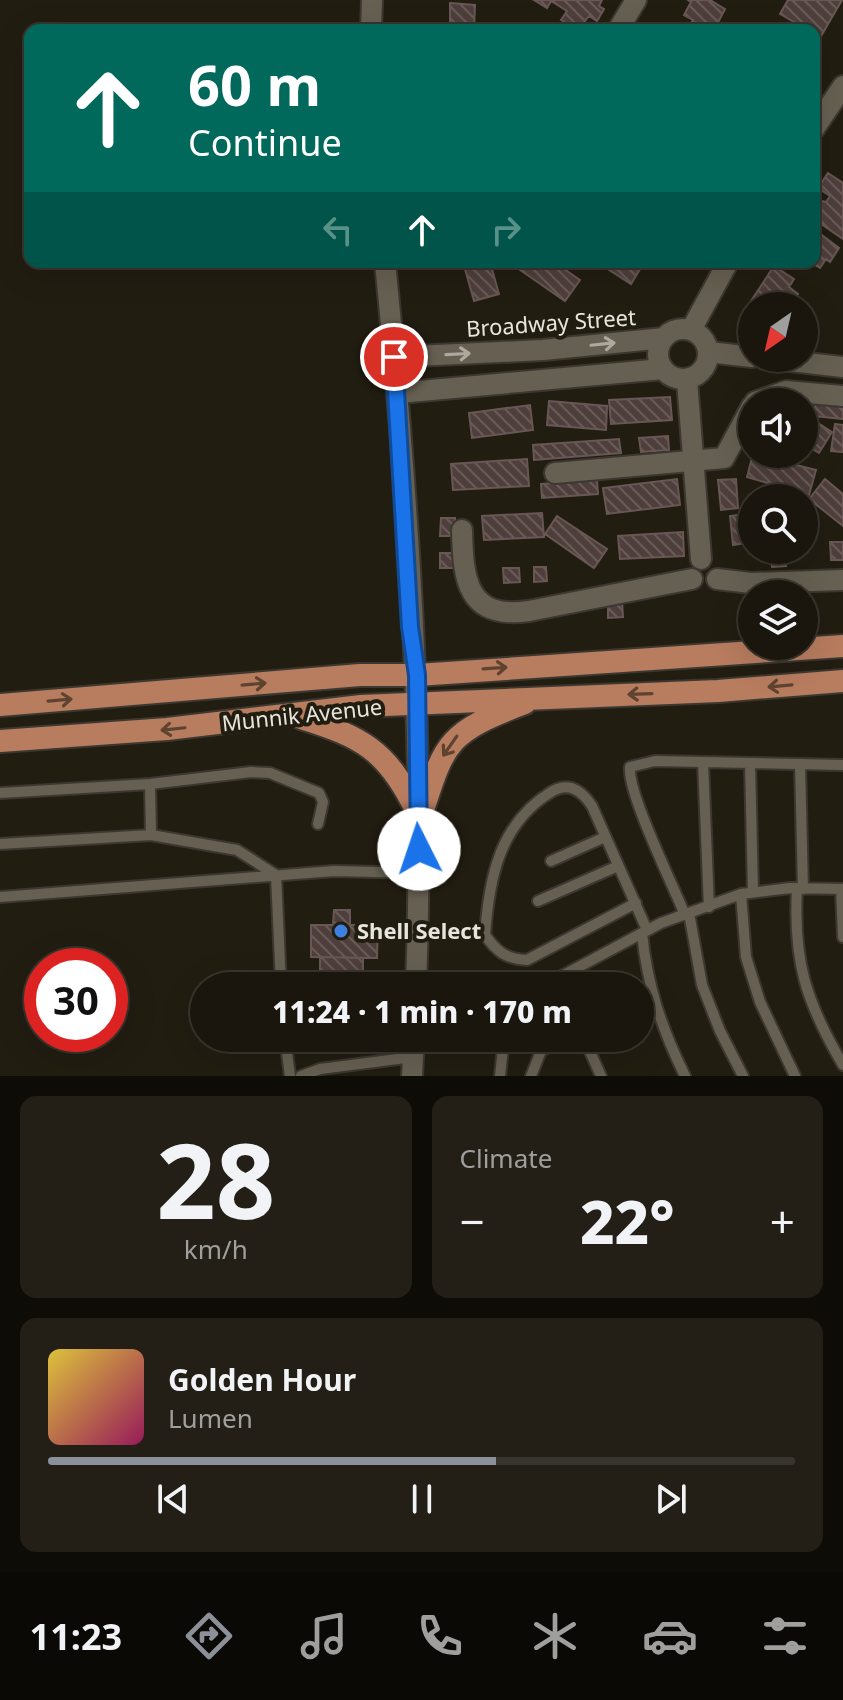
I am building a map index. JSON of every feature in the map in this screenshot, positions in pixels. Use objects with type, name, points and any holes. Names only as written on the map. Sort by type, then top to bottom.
[{"type":"main road","name":"Munnik Avenue","points":[[0,705],[360,675],[417,675],[843,646]]},
{"type":"main road","name":"Munnik Avenue","points":[[0,741],[167,729],[361,706],[718,691],[843,681]]},
{"type":"main road","points":[[417,818],[435,773],[455,737],[480,720],[541,697]]},
{"type":"main road","points":[[293,716],[349,733],[372,746],[405,788],[417,818]]},
{"type":"street","points":[[371,24],[372,0]]},
{"type":"street","points":[[622,24],[636,0]]},
{"type":"street","points":[[820,120],[843,86]]},
{"type":"street","points":[[386,268],[398,393],[410,627],[417,675],[420,873],[416,972]]},
{"type":"street","points":[[691,330],[725,268]]},
{"type":"street","points":[[676,330],[691,330],[703,338],[709,352],[703,370],[687,380],[672,377],[663,369],[658,354],[664,338],[676,330]]},
{"type":"street","name":"Broadway Street","points":[[394,357],[522,351],[664,338]]},
{"type":"street","points":[[522,351],[525,383]]},
{"type":"street","points":[[709,352],[738,355]]},
{"type":"street","points":[[818,364],[843,367]]},
{"type":"street","points":[[398,393],[663,369]]},
{"type":"street","points":[[687,380],[696,461],[701,559]]},
{"type":"street","points":[[818,394],[843,396]]},
{"type":"street","points":[[555,473],[724,458],[738,433]]},
{"type":"street","points":[[462,530],[463,573],[468,587],[476,600],[494,610],[521,612],[692,579]]},
{"type":"street","points":[[701,559],[692,567],[692,579],[695,584],[707,587],[717,579],[751,583],[843,580]]},
{"type":"street","points":[[701,559],[713,562],[717,579]]},
{"type":"lane","points":[[743,1076],[720,1031],[702,985],[687,914],[629,780],[630,767],[638,762],[843,765]]},
{"type":"lane","points":[[703,762],[709,907]]},
{"type":"lane","points":[[750,763],[746,957],[760,1002],[795,1076]]},
{"type":"lane","points":[[800,764],[800,889],[794,936],[813,1009],[843,1065]]},
{"type":"lane","points":[[0,793],[150,784],[251,772],[270,773],[319,793],[323,802],[318,824]]},
{"type":"lane","points":[[150,784],[151,835]]},
{"type":"lane","points":[[636,903],[527,960],[510,959],[495,949],[485,935],[494,869],[506,838],[532,804],[556,789],[578,789],[592,806],[636,903],[644,932],[647,980],[663,1031],[685,1076]]},
{"type":"lane","points":[[0,844],[151,835],[227,847],[276,875]]},
{"type":"lane","points":[[551,861],[605,837]]},
{"type":"lane","points":[[538,901],[618,866]]},
{"type":"lane","points":[[0,897],[334,871],[420,873]]},
{"type":"lane","points":[[276,875],[280,972]]},
{"type":"lane","points":[[577,972],[644,932],[747,893],[842,889],[843,937]]},
{"type":"lane","points":[[287,1052],[290,1076]]},
{"type":"lane","points":[[500,1076],[503,1052]]},
{"type":"lane","points":[[531,1076],[541,1052]]},
{"type":"lane","points":[[590,1052],[601,1076]]},
{"type":"lane","points":[[301,1076],[320,1069],[413,1057]]},
{"type":"building","points":[[534,0],[602,0],[599,6],[604,9],[597,21],[589,16],[583,24],[568,24],[561,20],[567,11],[551,1],[547,8]]},
{"type":"building","points":[[688,0],[710,0],[725,9],[717,24],[693,24],[693,20],[684,15],[691,2]]},
{"type":"building","points":[[788,0],[842,0],[820,38],[820,24],[798,24],[780,14]]},
{"type":"building","points":[[450,3],[475,5],[474,24],[450,24]]},
{"type":"building","points":[[828,173],[843,183],[843,239],[820,223],[820,201],[826,202],[830,196],[820,189]]},
{"type":"building","points":[[820,234],[839,248],[830,262],[826,259],[820,268]]},
{"type":"building","points":[[465,268],[492,268],[499,294],[474,301]]},
{"type":"building","points":[[517,268],[563,268],[580,280],[565,301]]},
{"type":"building","points":[[606,268],[641,268],[631,284]]},
{"type":"building","points":[[773,268],[794,279],[789,287],[795,292],[757,292]]},
{"type":"building","points":[[670,397],[672,420],[611,424],[609,400]]},
{"type":"building","points":[[818,398],[843,401],[843,419],[818,416]]},
{"type":"building","points":[[549,401],[607,406],[606,430],[547,425]]},
{"type":"building","points":[[530,405],[533,430],[472,438],[469,413]]},
{"type":"building","points":[[818,423],[832,432],[818,452]]},
{"type":"building","points":[[835,424],[843,425],[843,452],[831,451]]},
{"type":"building","points":[[668,436],[669,450],[641,452],[639,438]]},
{"type":"building","points":[[619,439],[621,453],[534,460],[533,445]]},
{"type":"building","points":[[527,459],[529,486],[453,490],[451,464]]},
{"type":"building","points":[[749,468],[816,470],[812,484],[771,484],[747,477]]},
{"type":"building","points":[[677,479],[680,505],[607,514],[603,488]]},
{"type":"building","points":[[736,479],[738,508],[721,510],[718,480]]},
{"type":"building","points":[[825,479],[843,494],[843,526],[818,506],[818,488]]},
{"type":"building","points":[[597,480],[598,494],[542,498],[541,484]]},
{"type":"building","points":[[542,513],[544,537],[484,540],[482,516]]},
{"type":"building","points":[[738,515],[738,544],[733,545],[730,516]]},
{"type":"building","points":[[557,516],[607,549],[594,568],[545,534]]},
{"type":"building","points":[[441,518],[455,518],[455,536],[440,536]]},
{"type":"building","points":[[683,532],[684,556],[620,559],[618,536]]},
{"type":"building","points":[[830,542],[843,542],[843,560],[831,560]]},
{"type":"building","points":[[440,553],[454,553],[454,568],[440,568]]},
{"type":"building","points":[[534,567],[546,567],[547,581],[534,582]]},
{"type":"building","points":[[503,568],[519,568],[520,582],[504,583]]},
{"type":"building","points":[[608,601],[622,601],[623,617],[608,618]]},
{"type":"building","points":[[334,910],[350,910],[350,925],[378,925],[377,958],[311,957],[311,925],[333,925]]},
{"type":"building","points":[[320,957],[363,958],[363,972],[320,972]]},
{"type":"place","name":"Shell Select","points":[[341,931]]},
{"type":"route","points":[[394,357],[410,627],[417,675],[416,810],[419,849]]}]
